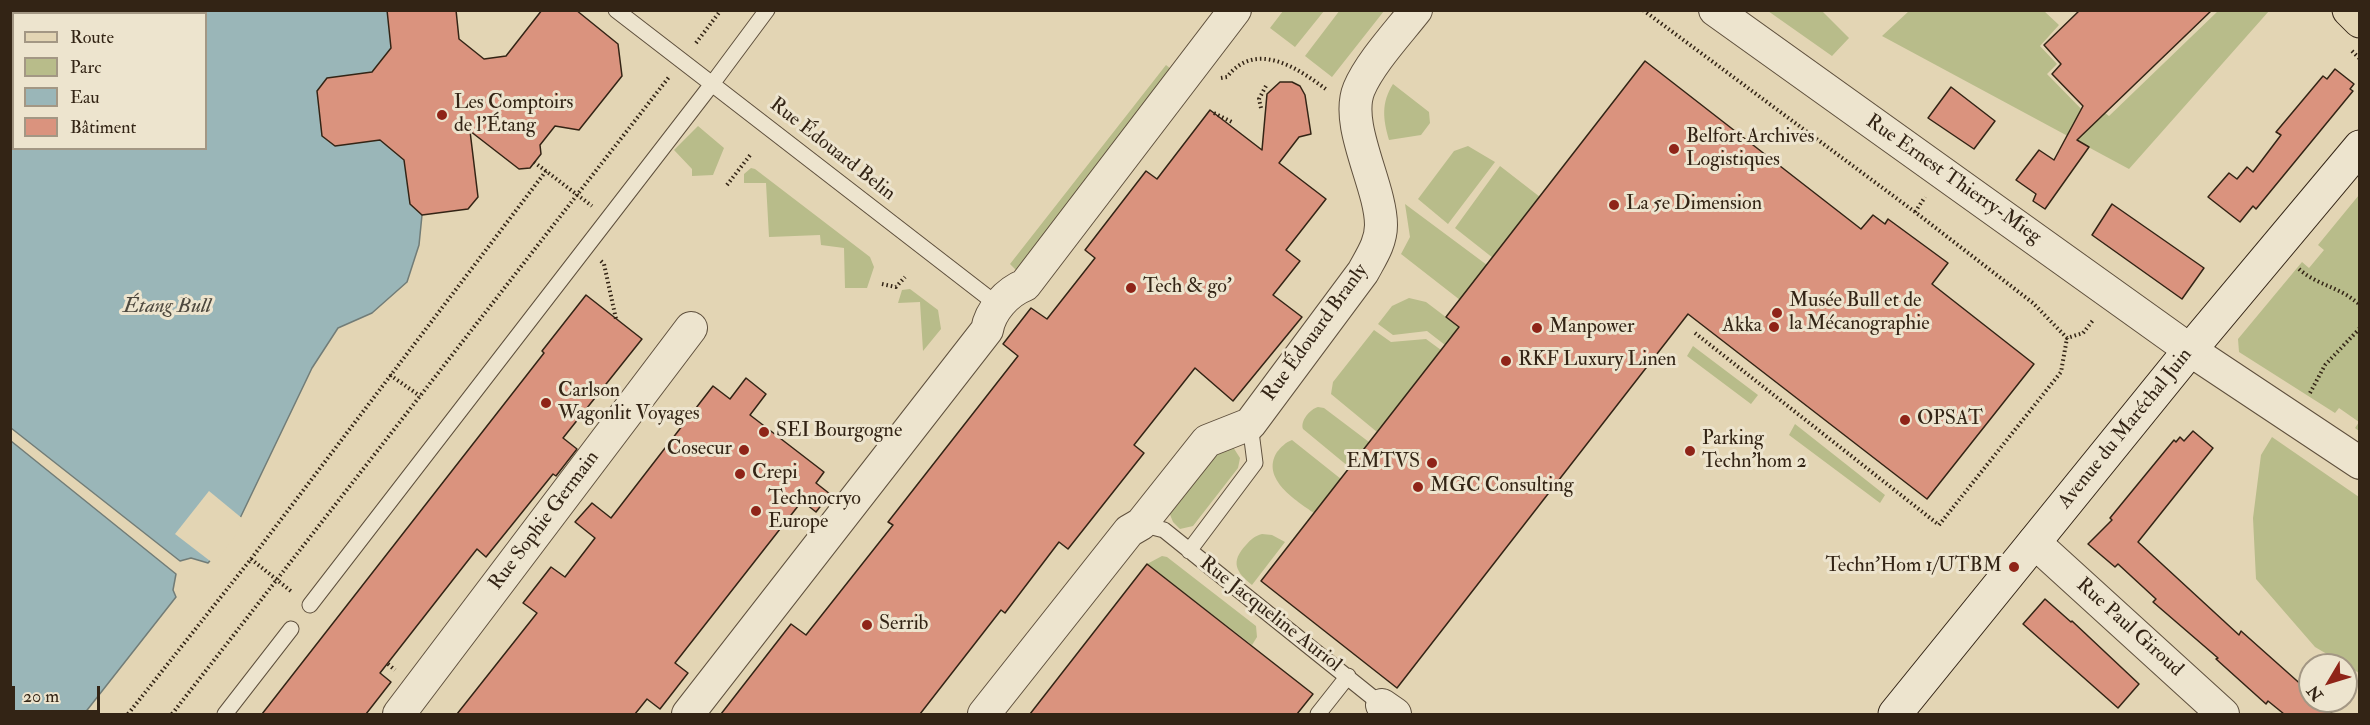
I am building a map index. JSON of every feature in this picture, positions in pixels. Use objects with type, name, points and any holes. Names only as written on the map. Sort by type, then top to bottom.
[{"type":"main road","points":[[2349,10],[2360,21]]},
{"type":"street","points":[[688,714],[987,330],[988,321],[999,306],[1013,290],[1025,285],[1235,10]]},
{"type":"street","name":"Rue Édouard Branly","points":[[1250,424],[1363,272],[1377,246],[1381,224],[1355,114],[1359,89],[1383,52],[1416,10]]},
{"type":"street","name":"Rue Ernest Thierry-Mieg","points":[[1714,10],[2190,350],[2360,463]]},
{"type":"street","name":"Avenue du Maréchal Juin","points":[[1895,714],[2190,350],[2360,147]]},
{"type":"street","name":"Rue Sophie Germain","points":[[399,714],[691,328]]},
{"type":"street","points":[[984,714],[1129,531],[1142,524],[1208,441],[1250,424]]},
{"type":"street","name":"Rue Paul Giroud","points":[[2034,542],[2223,714]]},
{"type":"lane","name":"Rue Édouard Belin","points":[[616,10],[999,306]]},
{"type":"lane","points":[[310,605],[767,10]]},
{"type":"lane","points":[[1189,551],[1254,463],[1250,424]]},
{"type":"lane","name":"Rue Jacqueline Auriol","points":[[1142,524],[1164,530],[1347,676],[1384,711]]},
{"type":"lane","points":[[225,714],[291,629]]},
{"type":"lane","points":[[1318,714],[1347,676]]},
{"type":"path","points":[[692,48],[721,10]]},
{"type":"path","points":[[1643,10],[1915,212],[2033,303],[2067,338]]},
{"type":"path","points":[[1218,78],[1227,77],[1235,66],[1255,60],[1272,60],[1294,66],[1333,94]]},
{"type":"path","points":[[172,714],[674,72]]},
{"type":"path","points":[[1261,108],[1259,99],[1267,84]]},
{"type":"path","points":[[1214,113],[1234,123]]},
{"type":"path","points":[[727,185],[752,154]]},
{"type":"path","points":[[534,162],[607,218]]},
{"type":"path","points":[[128,714],[251,559],[546,171]]},
{"type":"path","points":[[1915,212],[1926,197]]},
{"type":"path","points":[[2294,264],[2310,279],[2346,292],[2360,304]]},
{"type":"path","points":[[882,284],[896,287],[905,277]]},
{"type":"path","points":[[610,293],[616,319]]},
{"type":"path","points":[[2067,338],[2084,333],[2094,319]]},
{"type":"path","points":[[2293,419],[2325,365],[2360,328]]},
{"type":"path","points":[[1695,333],[1939,525],[2061,372],[2067,338]]},
{"type":"path","points":[[390,375],[420,396]]},
{"type":"path","points":[[251,559],[273,576]]},
{"type":"green space","points":[[1340,10],[1384,11],[1332,77],[1305,56]]},
{"type":"green space","points":[[1283,11],[1324,11],[1295,47],[1270,28]]},
{"type":"green space","points":[[1768,11],[1822,11],[1849,38],[1832,56]]},
{"type":"green space","points":[[1909,11],[2044,11],[2059,25],[2040,46],[2057,64],[2047,74],[2091,119],[2101,110],[2109,116],[2218,11],[2269,11],[2129,169],[1882,36]]},
{"type":"green space","points":[[1166,65],[1171,69],[1016,270],[1010,264]]},
{"type":"green space","points":[[1393,84],[1429,112],[1430,123],[1421,135],[1389,140],[1384,111],[1386,98]]},
{"type":"green space","points":[[698,126],[724,148],[713,175],[692,176],[692,169],[674,150]]},
{"type":"green space","points":[[1468,146],[1495,162],[1448,224],[1418,199],[1454,151]]},
{"type":"green space","points":[[1500,166],[1540,197],[1493,258],[1455,228]]},
{"type":"green space","points":[[751,168],[870,257],[874,267],[867,288],[845,288],[844,248],[821,245],[820,235],[769,237],[766,183],[744,183],[744,174]]},
{"type":"green space","points":[[2359,195],[2359,422],[2339,408],[2335,413],[2239,352],[2238,339],[2302,262],[2309,268],[2324,250],[2318,245]]},
{"type":"green space","points":[[1405,204],[1487,265],[1460,300],[1401,254],[1410,237]]},
{"type":"green space","points":[[910,289],[938,310],[941,329],[923,351],[920,302],[898,303],[902,290]]},
{"type":"green space","points":[[1409,298],[1426,302],[1459,327],[1445,345],[1427,331],[1393,335],[1378,324],[1392,306]]},
{"type":"green space","points":[[1374,330],[1391,342],[1426,339],[1441,350],[1377,432],[1331,394],[1333,382]]},
{"type":"green space","points":[[1693,346],[1758,395],[1751,404],[1687,356]]},
{"type":"green space","points":[[1318,407],[1324,408],[1369,442],[1349,467],[1303,429],[1306,416]]},
{"type":"green space","points":[[1795,424],[1885,495],[1880,503],[1789,435]]},
{"type":"green space","points":[[2272,437],[2359,497],[2359,673],[2358,653],[2325,653],[2315,647],[2256,579],[2253,518],[2261,455]]},
{"type":"green space","points":[[1292,440],[1341,479],[1314,513],[1290,496],[1273,471],[1273,462],[1277,452]]},
{"type":"green space","points":[[1233,447],[1240,458],[1238,468],[1193,526],[1180,529],[1173,522],[1169,512],[1217,448]]},
{"type":"green space","points":[[1262,534],[1272,535],[1285,542],[1252,585],[1242,576],[1237,562],[1241,551],[1248,543]]},
{"type":"green space","points":[[1162,556],[1167,557],[1256,626],[1257,637],[1252,645],[1147,564]]},
{"type":"water","name":"Étang Bull","points":[[10,11],[423,11],[422,215],[419,245],[407,282],[372,313],[338,328],[312,368],[231,537],[208,563],[191,558],[180,561],[11,428]]},
{"type":"water","points":[[11,441],[176,574],[173,590],[176,597],[84,714],[11,714]]},
{"type":"pier","points":[[209,491],[243,519],[234,538],[214,564],[175,534]]},
{"type":"building","name":"Les Comptoirs de l'Étang","points":[[387,10],[456,10],[459,39],[484,59],[506,56],[542,10],[576,10],[618,44],[622,76],[579,130],[555,126],[540,145],[541,154],[530,168],[519,169],[470,131],[478,197],[468,209],[422,215],[410,204],[404,160],[380,140],[335,146],[322,136],[317,91],[327,78],[372,72],[391,48]]},
{"type":"building","points":[[2080,10],[2212,10],[2077,140],[2089,147],[2045,209],[2033,201],[2036,194],[2016,180],[2039,150],[2054,160],[2083,106],[2052,74],[2061,64],[2044,45]]},
{"type":"building","points":[[1645,61],[1861,229],[1873,215],[1885,224],[1888,219],[1948,263],[1932,284],[2034,364],[1927,499],[1688,314],[1397,688],[1261,581],[1459,327],[1446,317]]},
{"type":"building","points":[[2335,69],[2354,84],[2350,89],[2353,91],[2256,209],[2253,206],[2240,222],[2208,197],[2229,173],[2237,179],[2247,167],[2253,172],[2281,135],[2276,132],[2323,76],[2327,79]]},
{"type":"building","points":[[1280,82],[1292,82],[1300,86],[1305,95],[1311,134],[1299,137],[1279,163],[1326,199],[1286,250],[1300,261],[1273,295],[1302,317],[1233,401],[1195,368],[1134,445],[1144,453],[1068,549],[1059,542],[1005,613],[1001,610],[920,714],[721,714],[791,624],[806,635],[893,525],[888,522],[1018,356],[1003,344],[1031,308],[1047,319],[1095,258],[1085,250],[1146,171],[1157,179],[1210,110],[1262,150],[1267,94]]},
{"type":"building","points":[[1951,87],[1995,121],[1974,149],[1928,118]]},
{"type":"building","points":[[2112,204],[2204,268],[2182,299],[2092,235]]},
{"type":"building","points":[[586,295],[642,339],[563,438],[577,449],[556,476],[553,474],[486,557],[477,549],[380,673],[391,682],[366,714],[262,714],[544,353],[542,351]]},
{"type":"building","points":[[746,378],[766,394],[750,415],[824,472],[816,483],[830,494],[816,512],[802,501],[675,663],[688,673],[660,709],[647,699],[635,714],[457,714],[537,613],[523,603],[551,567],[565,577],[595,538],[575,522],[592,503],[611,518],[713,386],[730,399]]},
{"type":"building","points":[[2193,431],[2213,448],[2138,542],[2239,635],[2241,631],[2298,682],[2298,713],[2333,714],[2284,714],[2268,701],[2266,704],[2216,659],[2218,658],[2153,602],[2156,599],[2118,564],[2115,567],[2088,544],[2112,520],[2110,518],[2174,440],[2176,442],[2180,437],[2184,441]]},
{"type":"building","points":[[1147,564],[1313,694],[1297,714],[1030,714]]},
{"type":"building","points":[[2045,599],[2139,684],[2118,708],[2023,624]]},
{"type":"place","name":"Les Comptoirs de l'Étang","points":[[442,115]]},
{"type":"place","name":"Belfort Archives Logistiques","points":[[1674,149]]},
{"type":"place","name":"La 5e Dimension","points":[[1614,205]]},
{"type":"place","name":"Tech & go'","points":[[1131,288]]},
{"type":"place","name":"Musée Bull et de la Mécanographie","points":[[1777,313]]},
{"type":"place","name":"Akka","points":[[1774,327]]},
{"type":"place","name":"Manpower","points":[[1537,328]]},
{"type":"place","name":"RKF Luxury Linen","points":[[1506,361]]},
{"type":"place","name":"Carlson Wagonlit Voyages","points":[[546,403]]},
{"type":"place","name":"OPSAT","points":[[1905,420]]},
{"type":"place","name":"SEI Bourgogne","points":[[764,432]]},
{"type":"place","name":"Cosecur","points":[[744,450]]},
{"type":"place","name":"Parking Techn'hom 2","points":[[1690,451]]},
{"type":"place","name":"EMTVS","points":[[1432,463]]},
{"type":"place","name":"Crepi","points":[[740,474]]},
{"type":"place","name":"MGC Consulting","points":[[1418,487]]},
{"type":"place","name":"Technocryo Europe","points":[[756,511]]},
{"type":"place","name":"Techn'Hom 1/UTBM","points":[[2014,567]]},
{"type":"place","name":"Serrib","points":[[867,625]]}]
